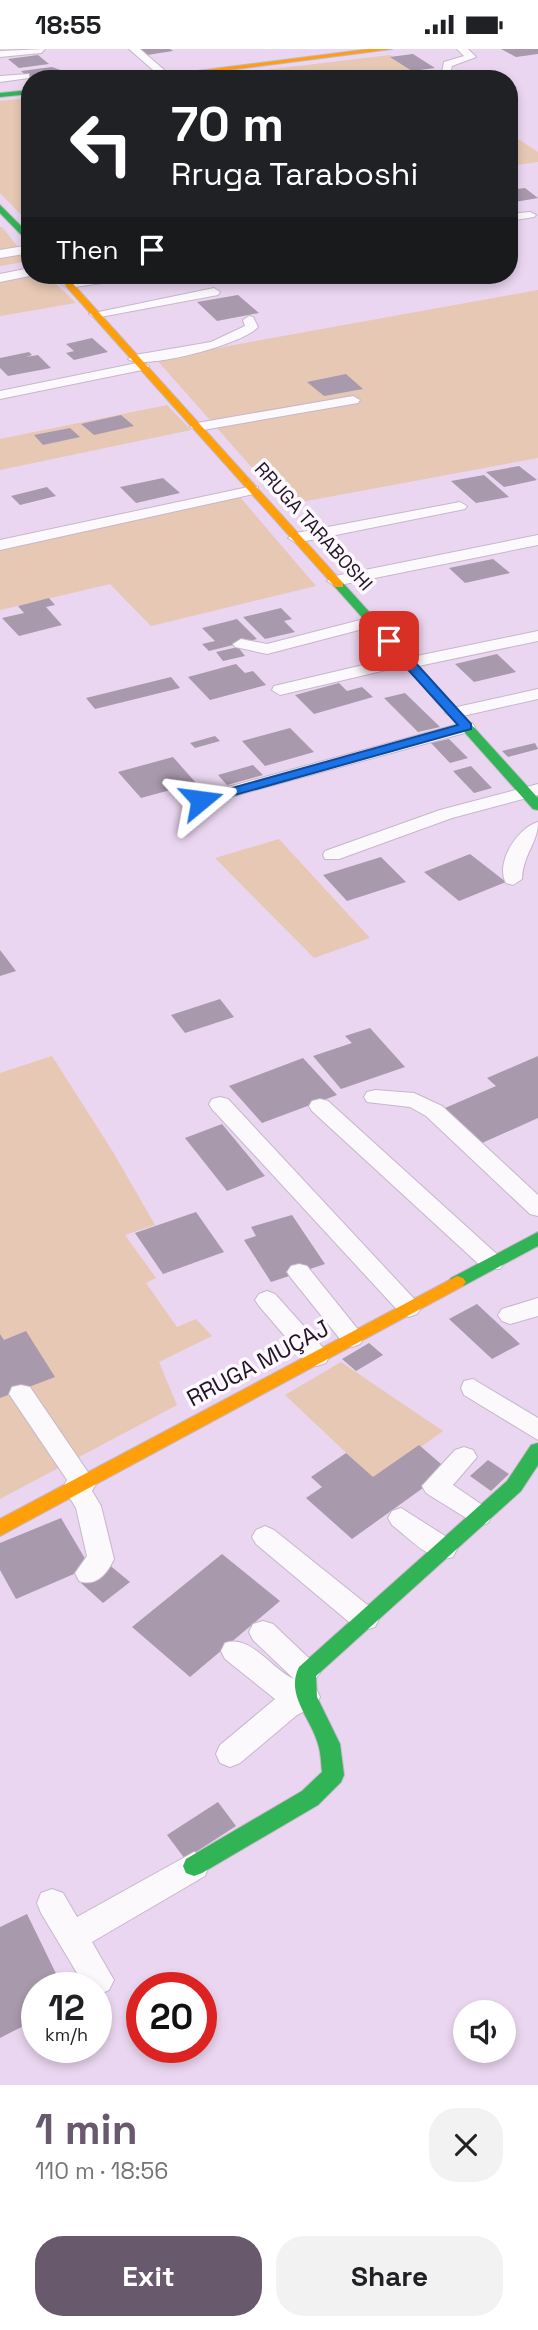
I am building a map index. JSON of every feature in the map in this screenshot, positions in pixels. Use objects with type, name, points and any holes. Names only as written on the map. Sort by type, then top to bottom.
[{"type":"street","points":[[208,70],[388,49]]},
{"type":"street","points":[[1,90],[21,86]]},
{"type":"street","points":[[0,208],[7,224]]},
{"type":"street","name":"RRUGA TARABOSHI","points":[[68,284],[460,720],[534,796]]},
{"type":"street","name":"RRUGA MUÇAJ","points":[[0,1528],[538,1238]]},
{"type":"street","points":[[194,1866],[310,1798],[333,1775],[330,1744],[306,1688],[365,1619],[514,1486],[536,1457]]},
{"type":"lane","points":[[134,49],[159,70]]},
{"type":"lane","points":[[446,70],[447,64],[471,57],[462,49]]},
{"type":"lane","points":[[0,54],[41,50]]},
{"type":"lane","points":[[518,217],[530,215]]},
{"type":"lane","points":[[0,254],[21,250]]},
{"type":"lane","points":[[0,278],[21,274]]},
{"type":"lane","points":[[95,314],[214,292]]},
{"type":"lane","points":[[0,395],[136,360],[232,339],[247,333],[252,327],[249,320]]},
{"type":"lane","points":[[26,377],[136,360]]},
{"type":"lane","points":[[197,427],[353,400]]},
{"type":"lane","points":[[0,545],[253,490]]},
{"type":"lane","points":[[296,538],[460,506]]},
{"type":"lane","points":[[335,581],[538,540]]},
{"type":"lane","points":[[242,644],[267,649],[372,622]]},
{"type":"lane","points":[[280,690],[538,636]]},
{"type":"lane","points":[[201,800],[538,694]]},
{"type":"lane","points":[[332,855],[446,814],[534,796]]},
{"type":"lane","points":[[513,879],[513,862],[521,841],[538,828]]},
{"type":"lane","points":[[375,1097],[414,1100],[434,1111],[538,1208]]},
{"type":"lane","points":[[220,1104],[409,1308]]},
{"type":"lane","points":[[320,1106],[492,1263]]},
{"type":"lane","points":[[299,1272],[352,1338]]},
{"type":"lane","points":[[267,1300],[317,1357]]},
{"type":"lane","points":[[510,1315],[538,1307]]},
{"type":"lane","points":[[473,1388],[538,1430]]},
{"type":"lane","points":[[21,1394],[79,1486],[88,1506],[101,1559],[88,1573]]},
{"type":"lane","points":[[464,1457],[435,1486],[479,1516]]},
{"type":"lane","points":[[401,1518],[444,1549]]},
{"type":"lane","points":[[265,1537],[365,1619]]},
{"type":"lane","points":[[263,1632],[306,1688]]},
{"type":"lane","points":[[235,1651],[286,1691],[306,1688]]},
{"type":"lane","points":[[230,1754],[306,1688]]},
{"type":"lane","points":[[72,1937],[194,1866]]},
{"type":"lane","points":[[52,1903],[93,1972]]},
{"type":"shaded area","points":[[390,55],[412,70],[264,70]]},
{"type":"shaded area","points":[[21,99],[21,215],[0,193],[0,101]]},
{"type":"shaded area","points":[[518,139],[538,152],[538,162],[518,165]]},
{"type":"shaded area","points":[[2,227],[21,251],[21,262],[0,266]]},
{"type":"shaded area","points":[[21,276],[21,284],[56,284],[76,303],[0,316],[0,280]]},
{"type":"shaded area","points":[[538,290],[538,458],[285,505],[156,359]]},
{"type":"shaded area","points":[[167,405],[191,430],[0,470],[0,439]]},
{"type":"shaded area","points":[[240,497],[316,586],[151,626],[110,584],[0,610],[0,550]]},
{"type":"shaded area","points":[[279,839],[370,938],[314,958],[215,858]]},
{"type":"shaded area","points":[[52,1056],[113,1152],[155,1225],[125,1235],[156,1278],[146,1283],[177,1327],[196,1319],[212,1336],[159,1362],[177,1405],[0,1499],[0,1073]]},
{"type":"shaded area","points":[[341,1362],[443,1431],[375,1480],[285,1395]]},
{"type":"building","points":[[138,49],[170,49],[173,51],[147,55]]},
{"type":"building","points":[[501,49],[538,49],[538,54],[516,57]]},
{"type":"building","points":[[413,54],[435,68],[410,70],[390,57]]},
{"type":"building","points":[[38,55],[49,64],[19,68],[8,59]]},
{"type":"building","points":[[52,67],[60,70],[29,70]]},
{"type":"building","points":[[525,188],[538,198],[518,201],[518,189]]},
{"type":"building","points":[[238,295],[259,313],[217,321],[197,302]]},
{"type":"building","points":[[92,338],[108,352],[74,360],[66,353],[74,351],[66,344]]},
{"type":"building","points":[[29,352],[32,355],[26,357],[38,355],[51,368],[8,376],[0,368],[0,358]]},
{"type":"building","points":[[346,374],[363,389],[324,396],[307,382]]},
{"type":"building","points":[[121,415],[134,426],[94,435],[81,424]]},
{"type":"building","points":[[70,428],[80,437],[43,445],[34,435]]},
{"type":"building","points":[[519,466],[537,480],[504,487],[486,472]]},
{"type":"building","points":[[484,475],[509,497],[476,503],[451,481]]},
{"type":"building","points":[[163,478],[180,493],[136,503],[120,487]]},
{"type":"building","points":[[47,487],[56,496],[20,505],[11,496]]},
{"type":"building","points":[[493,559],[510,573],[465,583],[449,568]]},
{"type":"building","points":[[49,598],[55,605],[46,607],[62,625],[19,636],[2,618],[24,613],[18,606]]},
{"type":"building","points":[[281,608],[292,619],[284,621],[295,632],[265,639],[243,617]]},
{"type":"building","points":[[237,619],[257,639],[209,651],[202,644],[215,641],[202,628]]},
{"type":"building","points":[[238,647],[245,656],[223,661],[216,652]]},
{"type":"building","points":[[497,654],[516,672],[474,682],[455,664]]},
{"type":"building","points":[[236,664],[245,673],[253,671],[266,685],[210,700],[188,677]]},
{"type":"building","points":[[171,677],[180,688],[95,709],[86,698]]},
{"type":"building","points":[[339,683],[347,691],[362,687],[373,697],[314,714],[295,695]]},
{"type":"building","points":[[405,693],[440,727],[418,732],[384,698]]},
{"type":"building","points":[[290,728],[314,752],[265,766],[242,741]]},
{"type":"building","points":[[215,736],[220,741],[195,748],[190,743]]},
{"type":"building","points":[[449,739],[468,758],[450,763],[431,743]]},
{"type":"building","points":[[535,743],[538,749],[508,757],[502,751]]},
{"type":"building","points":[[173,757],[196,783],[141,798],[118,772]]},
{"type":"building","points":[[253,765],[263,775],[227,785],[218,775]]},
{"type":"building","points":[[471,766],[492,788],[474,793],[453,771]]},
{"type":"building","points":[[470,854],[506,882],[459,901],[424,872]]},
{"type":"building","points":[[381,857],[406,882],[347,901],[323,875]]},
{"type":"building","points":[[0,950],[16,971],[0,976]]},
{"type":"building","points":[[220,999],[234,1017],[185,1033],[171,1015]]},
{"type":"building","points":[[370,1028],[405,1067],[341,1089],[313,1056],[352,1043],[345,1036]]},
{"type":"building","points":[[538,1056],[538,1118],[482,1143],[445,1108],[496,1086],[487,1078]]},
{"type":"building","points":[[303,1058],[337,1095],[262,1123],[229,1086]]},
{"type":"building","points":[[222,1124],[265,1176],[227,1191],[185,1138]]},
{"type":"building","points":[[196,1212],[224,1252],[163,1274],[135,1233]]},
{"type":"building","points":[[292,1215],[325,1264],[271,1282],[244,1240],[256,1236],[251,1227]]},
{"type":"building","points":[[477,1304],[520,1344],[492,1359],[449,1319]]},
{"type":"building","points":[[26,1331],[55,1377],[0,1398],[0,1334],[4,1340]]},
{"type":"building","points":[[369,1343],[383,1355],[356,1371],[342,1359]]},
{"type":"building","points":[[419,1445],[448,1470],[352,1539],[306,1498],[322,1487],[311,1477],[346,1453],[373,1477]]},
{"type":"building","points":[[488,1460],[509,1474],[491,1491],[470,1476]]},
{"type":"building","points":[[61,1518],[90,1567],[16,1599],[0,1570],[0,1543]]},
{"type":"building","points":[[222,1554],[280,1601],[190,1677],[132,1627]]},
{"type":"building","points":[[107,1563],[130,1582],[103,1603],[81,1583]]},
{"type":"building","points":[[218,1802],[236,1826],[185,1859],[167,1835]]},
{"type":"building","points":[[27,1914],[55,1972],[21,1972],[21,2027],[0,2038],[0,1927]]},
{"type":"traffic: fast","points":[[0,95],[21,93]]},
{"type":"traffic: fast","points":[[0,208],[21,231]]},
{"type":"traffic: fast","points":[[339,585],[538,806]]},
{"type":"traffic: fast","points":[[457,1282],[538,1238]]},
{"type":"traffic: fast","points":[[194,1866],[310,1798],[333,1775],[329,1744],[306,1697],[306,1673],[514,1486],[538,1450]]},
{"type":"traffic: slow","points":[[213,70],[388,49]]},
{"type":"traffic: slow","points":[[68,284],[339,585]]},
{"type":"traffic: slow","points":[[0,1528],[457,1282]]},
{"type":"route","points":[[201,800],[466,727],[389,641]]}]
